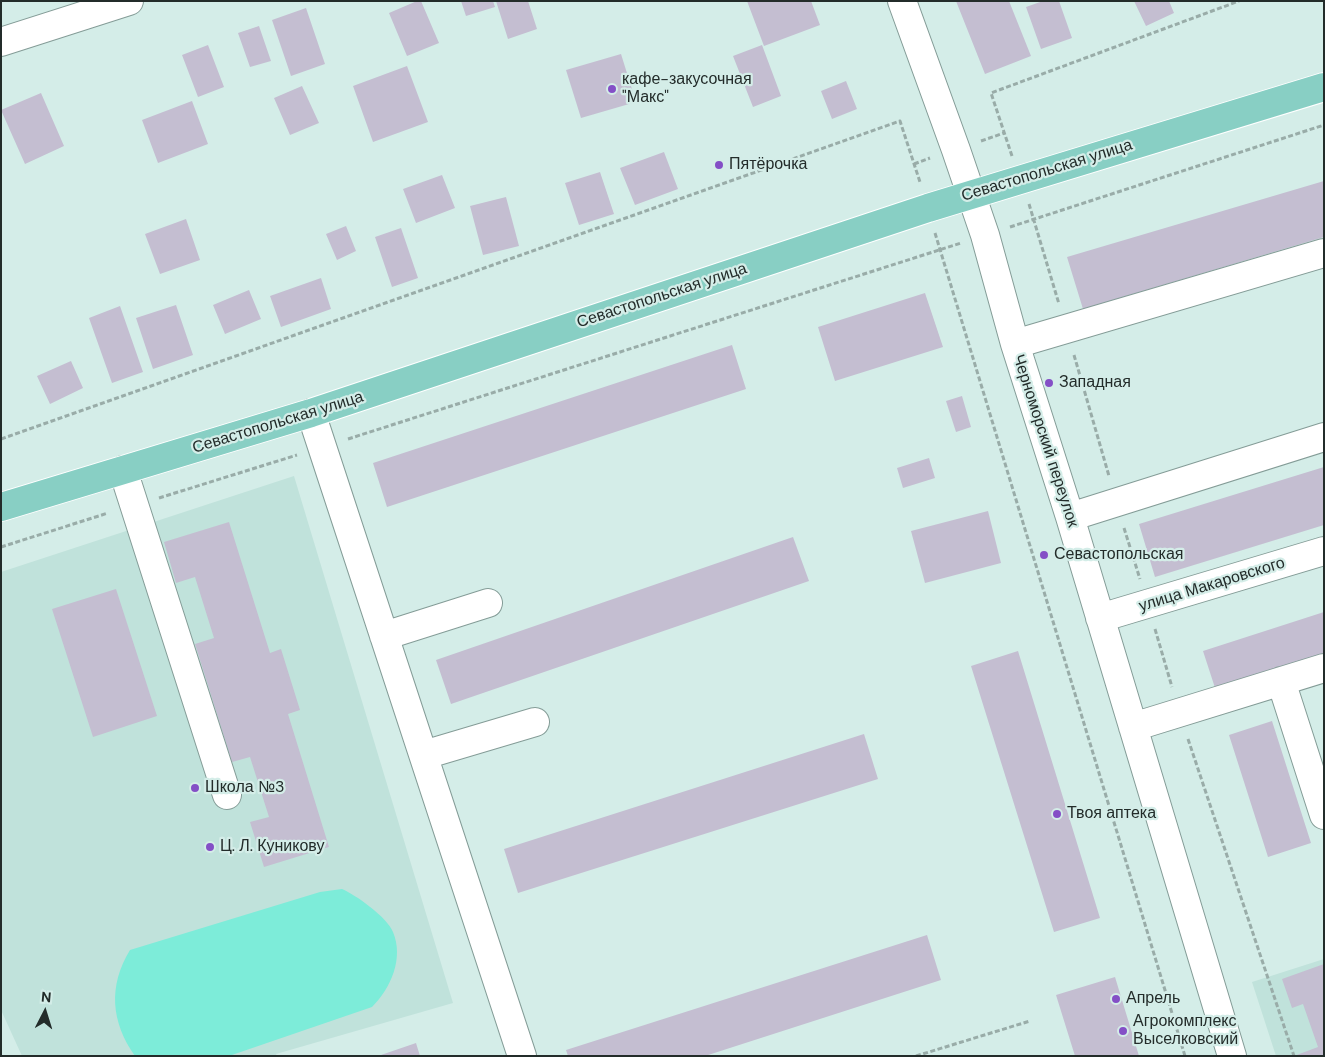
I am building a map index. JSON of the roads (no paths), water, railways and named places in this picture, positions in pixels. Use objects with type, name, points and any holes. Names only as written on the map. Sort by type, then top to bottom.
[{"type":"main road","name":"Севастопольская улица","points":[[1,507],[311,414],[928,208],[1324,87]]},
{"type":"street","points":[[1,42],[129,1]]},
{"type":"street","name":"Черноморский переулок","points":[[902,1],[985,235],[1015,344],[1070,517],[1232,1056]]},
{"type":"street","points":[[1015,344],[1324,254]]},
{"type":"street","points":[[311,414],[522,1056]]},
{"type":"street","points":[[1070,517],[1324,437]]},
{"type":"street","points":[[123,470],[227,795]]},
{"type":"street","name":"улица Макаровского","points":[[1100,618],[1324,551]]},
{"type":"street","points":[[384,636],[488,603]]},
{"type":"street","points":[[1133,727],[1324,668]]},
{"type":"street","points":[[1281,681],[1324,815]]},
{"type":"street","points":[[424,755],[534,722]]},
{"type":"place","name":"кафе-закусочная \"Макс\"","points":[[612,89]]},
{"type":"place","name":"Пятёрочка","points":[[719,165]]},
{"type":"place","name":"Западная","points":[[1049,383]]},
{"type":"place","name":"Севастопольская","points":[[1044,555]]},
{"type":"place","name":"Школа №3","points":[[195,788]]},
{"type":"place","name":"Твоя аптека","points":[[1057,814]]},
{"type":"place","name":"Ц. Л. Куникову","points":[[210,847]]},
{"type":"place","name":"Апрель","points":[[1116,999]]},
{"type":"place","name":"Агрокомплекс Выселковский","points":[[1123,1031]]}]
